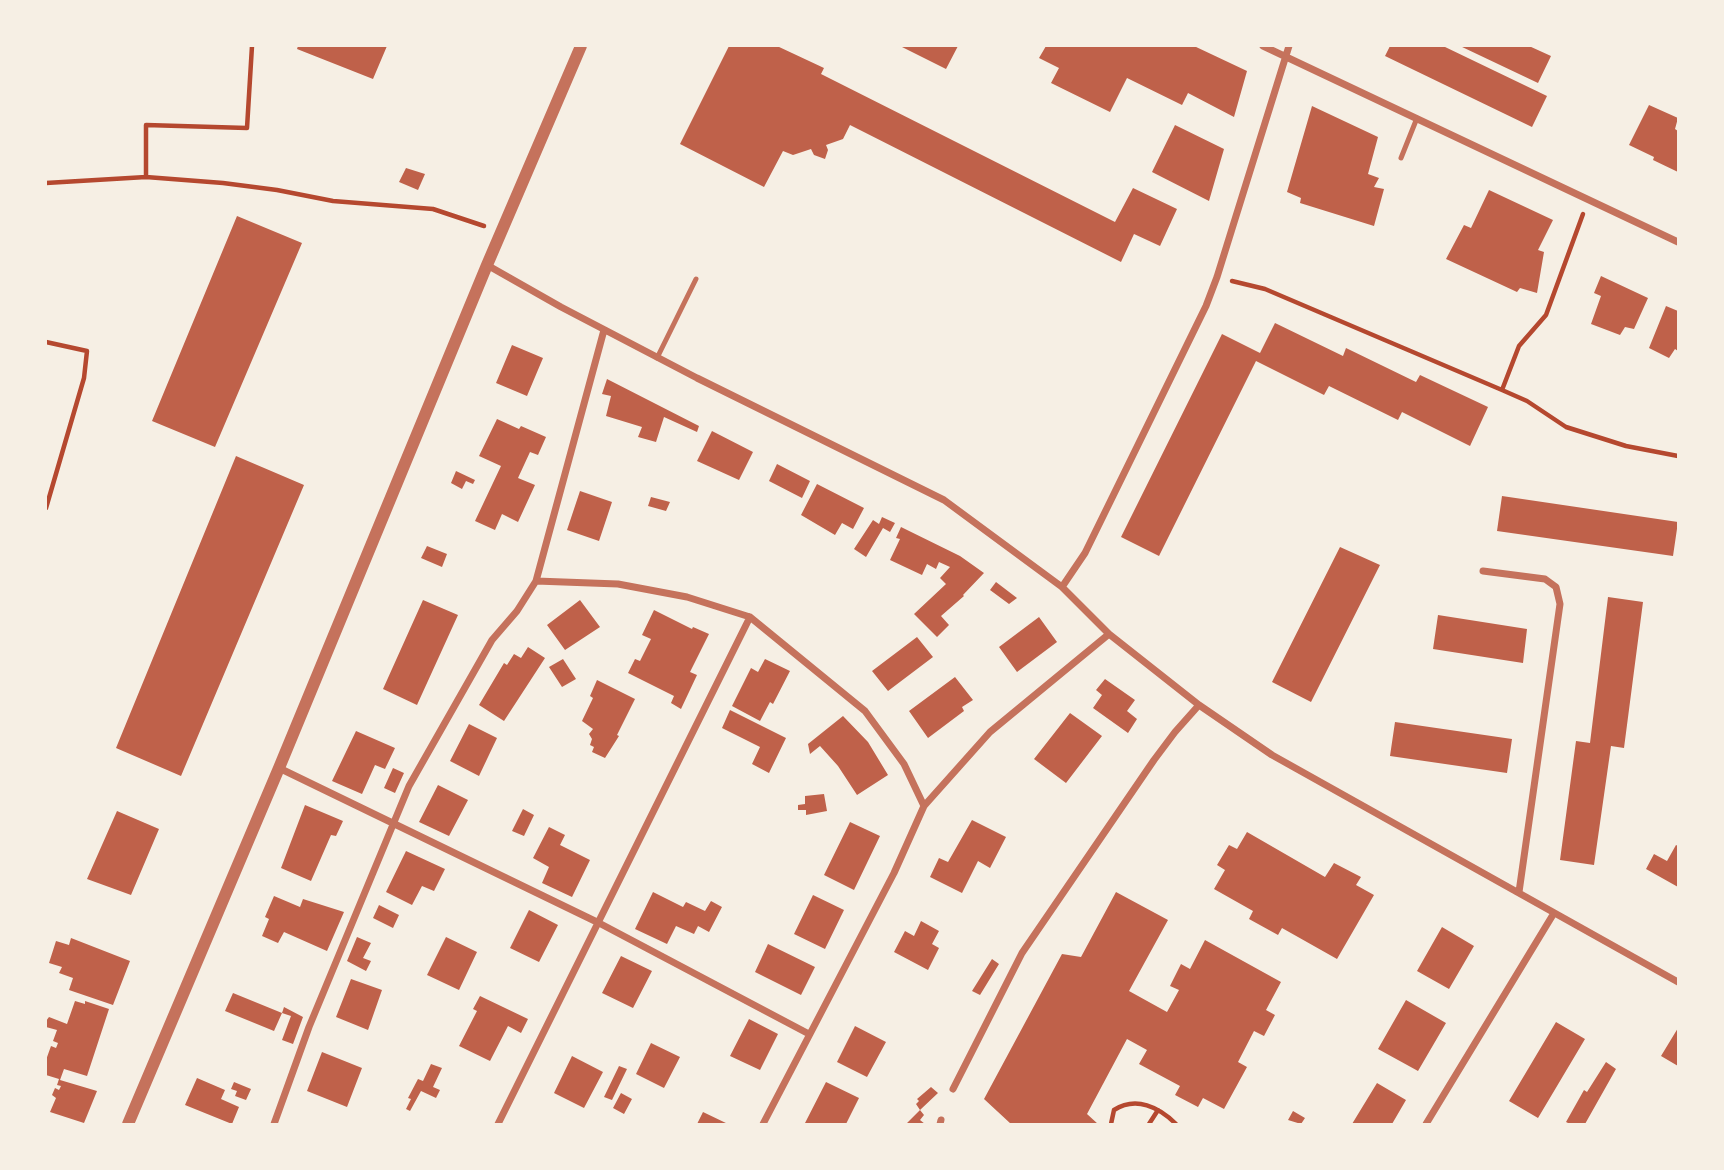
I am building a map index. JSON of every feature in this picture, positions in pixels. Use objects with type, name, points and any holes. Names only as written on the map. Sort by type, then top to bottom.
[{"type":"street","points":[[128,1125],[581,46]]},
{"type":"street","points":[[1263,46],[1678,242]]},
{"type":"street","points":[[1062,587],[1085,553],[1206,306],[1289,46]]},
{"type":"street","points":[[487,265],[657,358],[944,500],[1062,587],[1109,634],[1199,705],[1300,771],[1678,982]]},
{"type":"street","points":[[274,1125],[309,1027],[409,786],[492,640],[517,611],[536,582],[604,330]]},
{"type":"street","points":[[1483,571],[1545,579],[1556,587],[1560,604],[1519,892]]},
{"type":"street","points":[[536,582],[618,584],[687,597],[750,617],[865,711],[904,764],[925,806]]},
{"type":"street","points":[[498,1125],[750,617]]},
{"type":"street","points":[[763,1125],[894,873],[925,806],[990,732],[1109,634]]},
{"type":"street","points":[[953,1089],[1022,953],[1154,760],[1199,705]]},
{"type":"street","points":[[279,768],[599,923],[809,1034]]},
{"type":"street","points":[[1426,1125],[1554,913]]},
{"type":"lane","points":[[1401,159],[1417,118]]},
{"type":"lane","points":[[657,358],[696,279]]},
{"type":"path","points":[[146,177],[146,125],[247,128],[252,46]]},
{"type":"path","points":[[46,183],[146,177],[223,183],[333,201],[433,209],[503,232]]},
{"type":"path","points":[[1502,390],[1519,346],[1546,315],[1588,200]]},
{"type":"path","points":[[1217,277],[1265,289],[1502,390],[1527,401],[1566,426],[1626,446],[1678,456]]},
{"type":"path","points":[[46,342],[87,351],[85,378],[46,508]]},
{"type":"path","points":[[1111,1125],[1114,1110],[1124,1104],[1136,1103],[1158,1110],[1175,1125]]},
{"type":"path","points":[[1149,1125],[1158,1110]]},
{"type":"building","points":[[298,46],[387,46],[373,79],[297,49]]},
{"type":"building","points":[[729,46],[777,46],[824,68],[821,74],[1115,222],[1133,188],[1177,209],[1160,246],[1134,234],[1121,262],[850,125],[843,139],[826,145],[828,150],[825,159],[814,155],[811,149],[793,155],[783,151],[764,187],[680,144]]},
{"type":"building","points":[[900,46],[958,46],[946,69]]},
{"type":"building","points":[[1046,46],[1194,46],[1247,71],[1234,117],[1188,93],[1182,105],[1127,78],[1110,112],[1051,83],[1059,68],[1039,58]]},
{"type":"building","points":[[1390,46],[1443,46],[1547,96],[1532,127],[1385,56]]},
{"type":"building","points":[[1460,46],[1529,46],[1551,56],[1538,83]]},
{"type":"building","points":[[1649,105],[1678,118],[1675,129],[1678,131],[1678,172],[1629,145]]},
{"type":"building","points":[[1312,106],[1378,137],[1368,174],[1379,178],[1374,187],[1384,189],[1374,226],[1300,203],[1301,198],[1287,192]]},
{"type":"building","points":[[1175,125],[1224,149],[1209,201],[1152,172]]},
{"type":"building","points":[[406,168],[425,174],[418,190],[399,182]]},
{"type":"building","points":[[1489,190],[1553,220],[1538,250],[1544,252],[1537,293],[1520,288],[1517,292],[1446,259],[1464,225],[1471,228]]},
{"type":"building","points":[[237,216],[302,243],[215,447],[152,421]]},
{"type":"building","points":[[1601,276],[1648,298],[1634,329],[1625,327],[1620,335],[1591,324],[1601,296],[1594,293]]},
{"type":"building","points":[[1666,306],[1678,311],[1678,351],[1675,349],[1669,358],[1649,348]]},
{"type":"building","points":[[1275,323],[1343,356],[1346,348],[1416,382],[1420,375],[1488,407],[1470,446],[1402,412],[1398,420],[1329,386],[1324,395],[1256,361],[1159,556],[1121,537],[1222,334],[1260,353]]},
{"type":"building","points":[[512,345],[543,358],[527,396],[496,383]]},
{"type":"building","points":[[607,379],[699,426],[697,432],[664,417],[656,442],[638,437],[642,427],[606,416],[611,396],[602,394]]},
{"type":"building","points":[[497,419],[546,437],[538,455],[530,452],[518,478],[535,485],[518,522],[502,514],[495,530],[475,521],[501,466],[479,456]]},
{"type":"building","points":[[712,431],[753,452],[739,480],[697,461]]},
{"type":"building","points":[[236,456],[304,485],[181,776],[116,748]]},
{"type":"building","points":[[777,464],[810,481],[802,498],[769,481]]},
{"type":"building","points":[[456,471],[475,480],[473,484],[466,481],[462,489],[451,483]]},
{"type":"building","points":[[817,484],[864,508],[853,529],[842,523],[835,535],[801,515]]},
{"type":"building","points":[[580,491],[612,502],[599,541],[567,530]]},
{"type":"building","points":[[1502,496],[1678,522],[1673,556],[1497,531]]},
{"type":"building","points":[[651,497],[670,502],[666,511],[648,506]]},
{"type":"building","points":[[882,517],[895,523],[890,532],[883,528],[866,557],[854,549],[873,520],[879,524]]},
{"type":"building","points":[[901,527],[960,556],[984,573],[964,596],[941,616],[949,625],[937,637],[914,614],[946,584],[940,578],[950,567],[939,562],[936,569],[927,564],[922,575],[890,560],[900,539],[896,538]]},
{"type":"building","points":[[427,546],[447,554],[442,567],[421,558]]},
{"type":"building","points":[[1340,547],[1380,565],[1311,702],[1272,682]]},
{"type":"building","points":[[996,582],[1017,598],[1009,604],[990,590]]},
{"type":"building","points":[[1608,597],[1643,602],[1624,748],[1611,746],[1594,865],[1560,860],[1576,741],[1590,743]]},
{"type":"building","points":[[423,600],[458,615],[417,705],[383,689]]},
{"type":"building","points":[[580,600],[600,627],[565,650],[547,625]]},
{"type":"building","points":[[654,610],[692,629],[693,627],[709,634],[690,672],[697,675],[681,709],[671,703],[674,696],[628,673],[635,659],[640,661],[651,639],[642,635]]},
{"type":"building","points":[[1438,615],[1527,629],[1523,663],[1433,649]]},
{"type":"building","points":[[1039,617],[1057,642],[1017,672],[999,647]]},
{"type":"building","points":[[917,637],[933,657],[888,691],[872,671]]},
{"type":"building","points":[[528,647],[545,658],[504,721],[479,705],[504,663],[507,665],[514,654],[521,658]]},
{"type":"building","points":[[563,659],[576,679],[562,687],[549,667]]},
{"type":"building","points":[[765,659],[790,671],[773,704],[770,702],[760,721],[732,706],[751,668],[758,672]]},
{"type":"building","points":[[955,677],[973,700],[962,707],[964,711],[928,738],[909,711]]},
{"type":"building","points":[[1105,679],[1135,700],[1127,711],[1137,719],[1128,733],[1093,708],[1102,695],[1096,690]]},
{"type":"building","points":[[597,680],[635,699],[617,735],[619,736],[605,758],[592,752],[594,747],[590,745],[592,739],[589,734],[593,729],[582,721],[593,698],[590,696]]},
{"type":"building","points":[[730,710],[786,738],[769,773],[752,764],[760,747],[722,728]]},
{"type":"building","points":[[1070,713],[1102,736],[1066,783],[1034,759]]},
{"type":"building","points":[[843,716],[868,742],[888,775],[857,795],[838,766],[820,746],[810,754],[808,744]]},
{"type":"building","points":[[1395,722],[1512,739],[1507,773],[1390,756]]},
{"type":"building","points":[[469,724],[497,738],[479,776],[450,761]]},
{"type":"building","points":[[356,731],[395,748],[385,769],[375,765],[362,794],[332,781]]},
{"type":"building","points":[[393,768],[404,773],[395,793],[384,788]]},
{"type":"building","points":[[438,785],[468,800],[449,836],[419,822]]},
{"type":"building","points":[[824,794],[827,811],[806,815],[806,810],[798,810],[798,805],[805,804],[805,796]]},
{"type":"building","points":[[305,805],[343,821],[336,836],[331,835],[311,881],[281,868]]},
{"type":"building","points":[[523,809],[534,815],[524,836],[512,831]]},
{"type":"building","points":[[117,811],[159,829],[131,895],[87,879]]},
{"type":"building","points":[[972,820],[1006,837],[990,868],[978,861],[962,893],[930,877],[939,858],[948,862]]},
{"type":"building","points":[[850,822],[880,836],[854,890],[824,875]]},
{"type":"building","points":[[549,827],[565,835],[560,845],[590,860],[572,897],[542,883],[549,867],[533,858]]},
{"type":"building","points":[[1247,832],[1325,877],[1334,863],[1361,877],[1356,885],[1374,895],[1337,959],[1282,928],[1278,935],[1249,919],[1253,911],[1214,889],[1225,870],[1217,865],[1229,845],[1237,849]]},
{"type":"building","points":[[1676,845],[1678,887],[1646,869],[1654,854],[1667,861]]},
{"type":"building","points":[[406,851],[445,869],[434,891],[422,886],[412,905],[386,892]]},
{"type":"building","points":[[653,892],[683,907],[686,902],[705,911],[711,901],[722,907],[709,932],[698,926],[694,934],[676,926],[667,944],[635,929]]},
{"type":"building","points":[[1116,892],[1168,920],[1129,991],[1167,1012],[1179,990],[1170,986],[1181,964],[1190,969],[1205,940],[1281,982],[1266,1010],[1275,1015],[1264,1036],[1254,1031],[1238,1062],[1247,1067],[1224,1109],[1203,1098],[1198,1107],[1175,1095],[1180,1086],[1139,1064],[1147,1050],[1127,1039],[1087,1114],[1098,1124],[1011,1124],[984,1099],[1062,954],[1081,957]]},
{"type":"building","points":[[813,895],[844,910],[825,949],[794,934]]},
{"type":"building","points":[[274,896],[300,907],[303,899],[344,912],[327,951],[284,932],[278,943],[262,936],[269,919],[265,917]]},
{"type":"building","points":[[379,905],[399,915],[393,928],[373,918]]},
{"type":"building","points":[[529,910],[558,925],[539,962],[510,948]]},
{"type":"building","points":[[921,921],[939,931],[932,944],[939,948],[928,970],[894,952],[905,931],[914,936]]},
{"type":"building","points":[[1442,927],[1474,946],[1449,989],[1417,971]]},
{"type":"building","points":[[357,937],[371,943],[363,958],[371,961],[366,971],[347,961]]},
{"type":"building","points":[[446,937],[477,952],[459,990],[427,975]]},
{"type":"building","points":[[71,938],[130,961],[113,1005],[69,990],[73,978],[59,973],[62,967],[49,963],[56,941],[69,945]]},
{"type":"building","points":[[768,944],[815,967],[801,995],[755,972]]},
{"type":"building","points":[[621,956],[652,971],[633,1008],[602,993]]},
{"type":"building","points":[[992,959],[999,964],[980,995],[972,991]]},
{"type":"building","points":[[351,979],[382,990],[368,1030],[336,1017]]},
{"type":"building","points":[[233,993],[282,1013],[274,1031],[225,1011]]},
{"type":"building","points":[[480,996],[528,1019],[521,1033],[508,1026],[490,1061],[459,1046],[477,1011],[473,1009]]},
{"type":"building","points":[[1406,1000],[1446,1023],[1418,1071],[1378,1049]]},
{"type":"building","points":[[75,1001],[85,1004],[85,1001],[109,1009],[87,1076],[64,1069],[60,1080],[97,1091],[84,1123],[50,1112],[56,1098],[52,1095],[55,1088],[59,1090],[61,1086],[57,1085],[59,1079],[46,1075],[46,1060],[51,1046],[56,1048],[58,1043],[53,1041],[57,1030],[46,1027],[46,1021],[49,1017],[67,1024]]},
{"type":"building","points":[[284,1007],[303,1017],[293,1044],[282,1040],[291,1016],[282,1013]]},
{"type":"building","points":[[749,1019],[778,1034],[760,1070],[730,1056]]},
{"type":"building","points":[[1556,1022],[1585,1039],[1538,1118],[1509,1101]]},
{"type":"building","points":[[855,1026],[886,1042],[867,1077],[837,1062]]},
{"type":"building","points":[[1678,1028],[1678,1066],[1661,1056]]},
{"type":"building","points":[[651,1043],[680,1057],[664,1088],[636,1074]]},
{"type":"building","points":[[322,1052],[362,1068],[347,1107],[307,1091]]},
{"type":"building","points":[[572,1056],[603,1072],[584,1108],[554,1093]]},
{"type":"building","points":[[1606,1062],[1616,1069],[1585,1124],[1566,1122],[1584,1090],[1587,1092]]},
{"type":"building","points":[[431,1064],[442,1068],[433,1087],[440,1090],[436,1098],[421,1091],[410,1111],[406,1109],[411,1099],[408,1098],[418,1079],[423,1081]]},
{"type":"building","points":[[619,1066],[627,1069],[612,1100],[604,1097]]},
{"type":"building","points":[[197,1078],[225,1090],[221,1099],[239,1107],[232,1124],[185,1105]]},
{"type":"building","points":[[234,1082],[251,1089],[246,1100],[235,1096],[237,1091],[231,1089]]},
{"type":"building","points":[[826,1082],[859,1098],[846,1124],[805,1123]]},
{"type":"building","points":[[1377,1083],[1406,1100],[1392,1124],[1352,1124]]},
{"type":"building","points":[[931,1087],[938,1093],[920,1110],[916,1104],[919,1101],[917,1099]]},
{"type":"building","points":[[621,1093],[632,1099],[624,1114],[613,1108]]},
{"type":"building","points":[[920,1110],[924,1115],[920,1120],[925,1124],[906,1124]]},
{"type":"building","points":[[1293,1111],[1305,1118],[1301,1124],[1288,1120]]},
{"type":"building","points":[[703,1112],[728,1124],[697,1124]]}]
